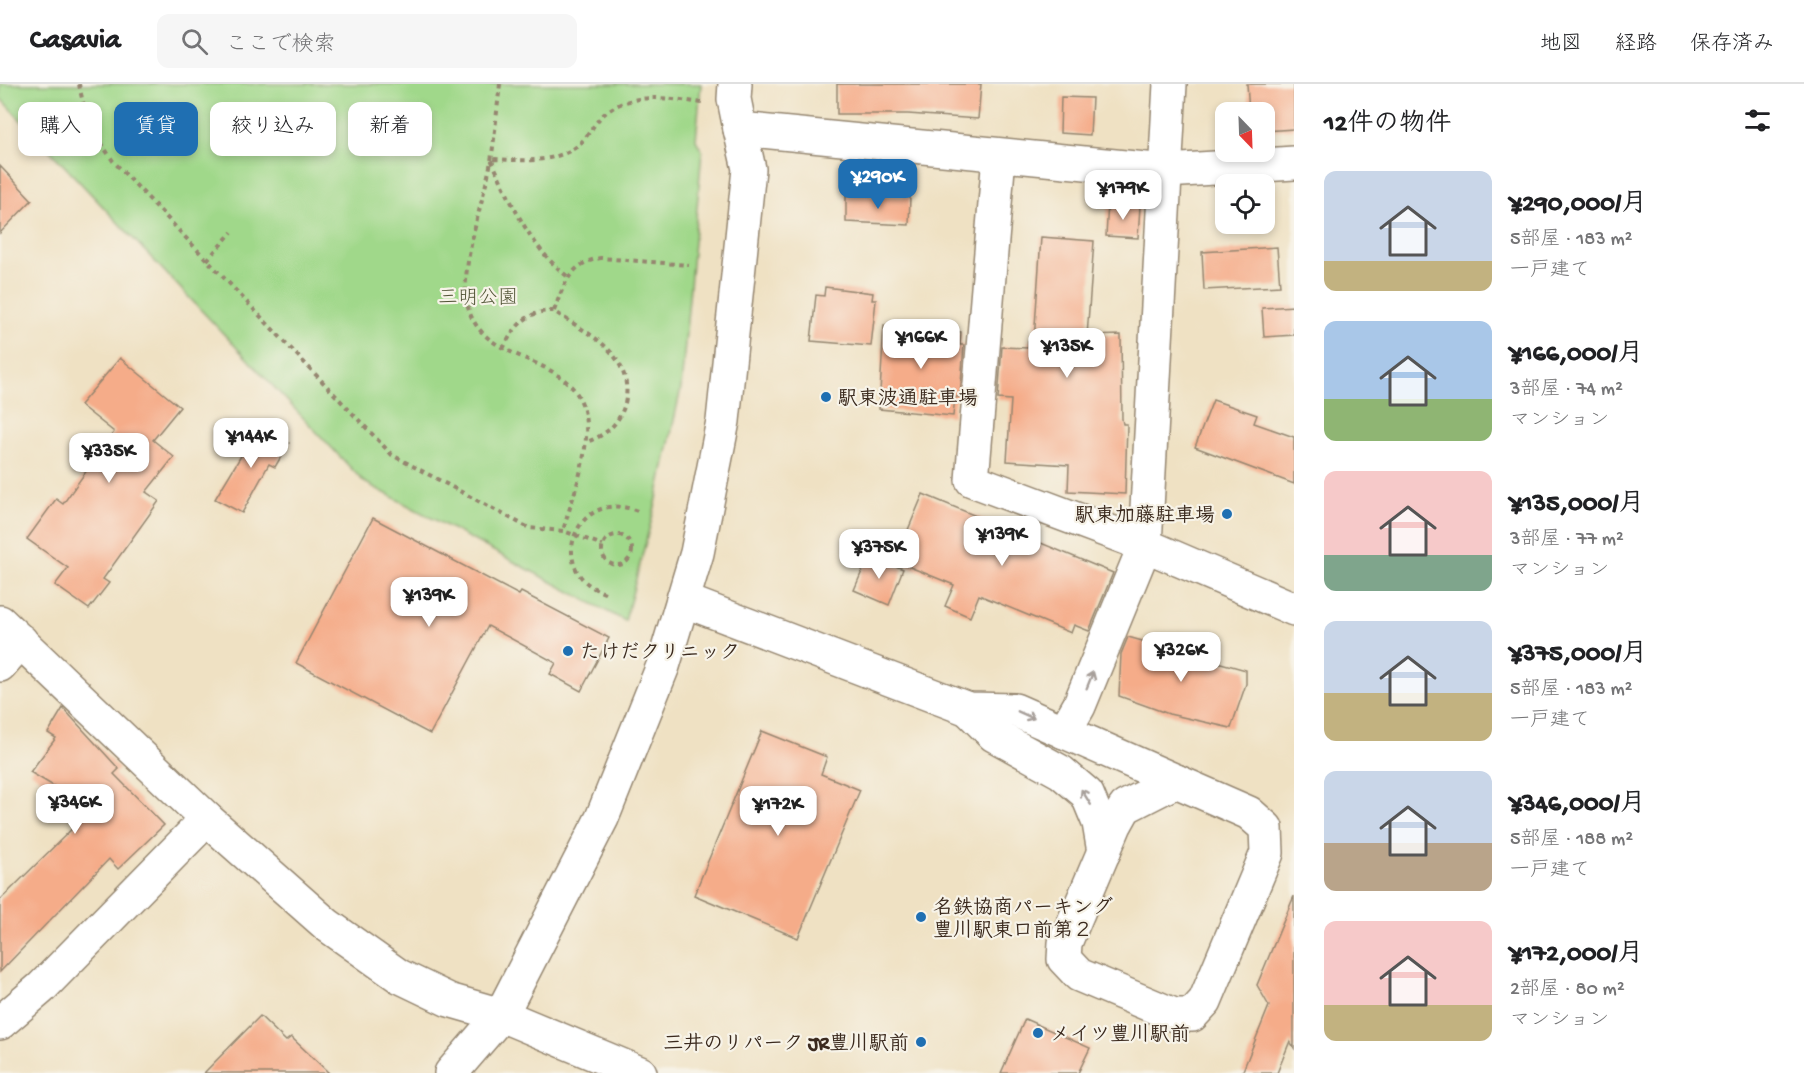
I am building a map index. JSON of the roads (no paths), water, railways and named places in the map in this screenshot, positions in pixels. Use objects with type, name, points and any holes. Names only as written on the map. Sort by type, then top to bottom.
[{"type":"street","points":[[1064,732],[1079,706],[1145,545],[1170,84]]},
{"type":"street","points":[[451,1073],[501,1015],[602,818],[663,666],[697,553],[723,421],[749,169],[734,99],[723,94]]},
{"type":"street","points":[[740,129],[1166,171],[1294,164]]},
{"type":"street","points":[[999,156],[972,480],[1145,545],[1294,609]]},
{"type":"street","points":[[683,600],[968,709],[1015,710],[1250,813],[1266,828],[1268,853],[1205,1001],[1192,1015],[1174,1015],[1078,975],[1064,959],[1065,943],[1125,807],[1176,781]]},
{"type":"street","points":[[0,665],[10,631],[207,819],[327,924],[399,976],[449,1000],[501,1015],[640,1073]]},
{"type":"street","points":[[968,709],[994,735],[1061,772],[1087,794],[1098,823],[1104,852]]},
{"type":"street","points":[[0,1023],[41,988],[207,819]]},
{"type":"place","name":"駅東波通駐車場","points":[[826,397]]},
{"type":"place","name":"駅東加藤駐車場","points":[[1227,514]]},
{"type":"place","name":"たけだクリニック","points":[[568,651]]},
{"type":"place","name":"名鉄協商パーキング 豊川駅東口前第２","points":[[921,917]]},
{"type":"place","name":"メイツ豊川駅前","points":[[1038,1033]]},
{"type":"place","name":"三井のリパーク JR豊川駅前","points":[[921,1042]]},
{"type":"park label","name":"三明公園","points":[[478,296]]}]
